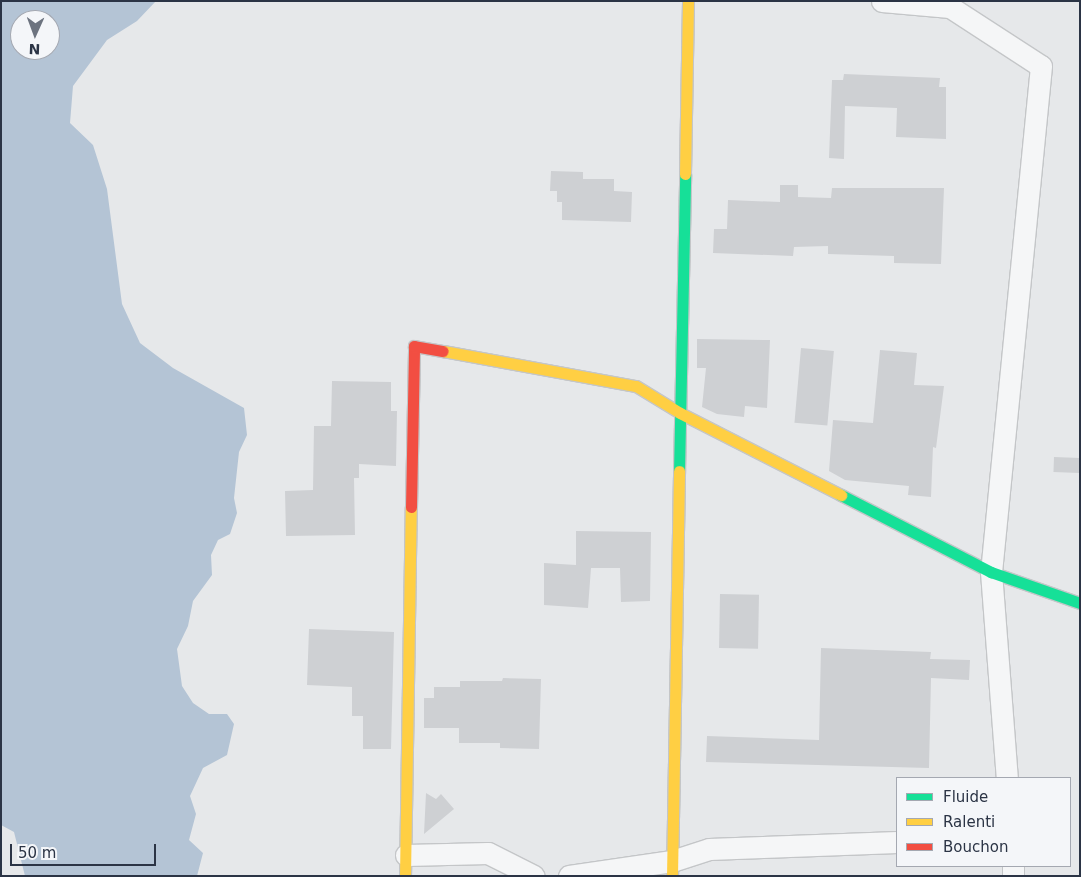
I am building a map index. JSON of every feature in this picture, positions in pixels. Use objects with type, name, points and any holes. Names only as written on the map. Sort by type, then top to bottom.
[{"type":"street","points":[[672,868],[688,1]]},
{"type":"street","points":[[882,1],[949,4],[1041,66],[991,572],[1007,777]]},
{"type":"street","points":[[534,876],[488,853],[405,865],[414,346],[636,386],[680,413],[991,572],[1080,603]]},
{"type":"street","points":[[569,876],[672,868],[708,849],[896,842]]},
{"type":"water","points":[[1,1],[156,1],[137,21],[107,40],[73,86],[70,123],[93,145],[107,189],[122,304],[140,343],[173,368],[244,408],[247,435],[239,452],[234,498],[237,513],[230,534],[218,540],[211,555],[212,575],[193,601],[188,626],[177,649],[182,686],[193,703],[209,714],[227,714],[234,724],[227,755],[203,768],[190,796],[196,814],[189,840],[203,853],[197,876],[25,876],[14,832],[1,825]]},
{"type":"building","points":[[844,74],[940,78],[939,87],[946,87],[946,139],[896,137],[897,108],[845,106],[844,159],[829,158],[832,80],[843,80]]},
{"type":"building","points":[[551,171],[583,172],[583,179],[614,179],[614,191],[632,192],[631,222],[562,220],[562,202],[557,202],[557,191],[550,191]]},
{"type":"building","points":[[780,185],[798,185],[798,197],[831,198],[832,188],[944,188],[941,264],[894,263],[894,256],[828,254],[828,246],[794,247],[793,256],[713,253],[714,229],[727,229],[728,200],[780,202]]},
{"type":"building","points":[[697,339],[770,340],[767,408],[745,406],[744,417],[717,414],[702,407],[706,368],[697,368]]},
{"type":"building","points":[[801,348],[834,351],[827,426],[794,423]]},
{"type":"building","points":[[880,350],[917,353],[914,385],[944,386],[936,448],[933,447],[931,497],[908,495],[909,486],[845,480],[829,471],[833,420],[873,423]]},
{"type":"building","points":[[332,381],[391,382],[391,411],[397,411],[396,466],[359,464],[359,478],[354,478],[355,535],[286,536],[285,491],[313,490],[314,426],[331,426]]},
{"type":"building","points":[[1054,457],[1080,458],[1079,473],[1053,472]]},
{"type":"building","points":[[576,531],[651,532],[650,601],[621,602],[620,568],[591,568],[588,608],[544,605],[544,563],[576,565]]},
{"type":"building","points":[[720,594],[759,595],[758,649],[719,648]]},
{"type":"building","points":[[309,629],[394,632],[391,749],[363,749],[363,716],[352,716],[352,687],[307,685]]},
{"type":"building","points":[[821,648],[931,652],[930,659],[970,660],[969,680],[931,678],[929,768],[706,762],[707,736],[819,740]]},
{"type":"building","points":[[503,678],[541,679],[539,749],[500,748],[500,743],[459,743],[459,728],[424,728],[424,698],[434,698],[434,687],[460,687],[460,681],[502,681]]},
{"type":"building","points":[[426,793],[436,799],[441,794],[454,809],[424,834]]},
{"type":"traffic: fast","points":[[679,471],[685,174]]},
{"type":"traffic: fast","points":[[841,495],[991,572],[1080,603]]},
{"type":"traffic: slow","points":[[685,174],[688,1]]},
{"type":"traffic: slow","points":[[443,351],[636,386],[680,413],[841,495]]},
{"type":"traffic: slow","points":[[672,876],[679,471]]},
{"type":"traffic: slow","points":[[405,876],[411,507]]},
{"type":"traffic: jam","points":[[411,507],[414,346],[443,351]]}]
